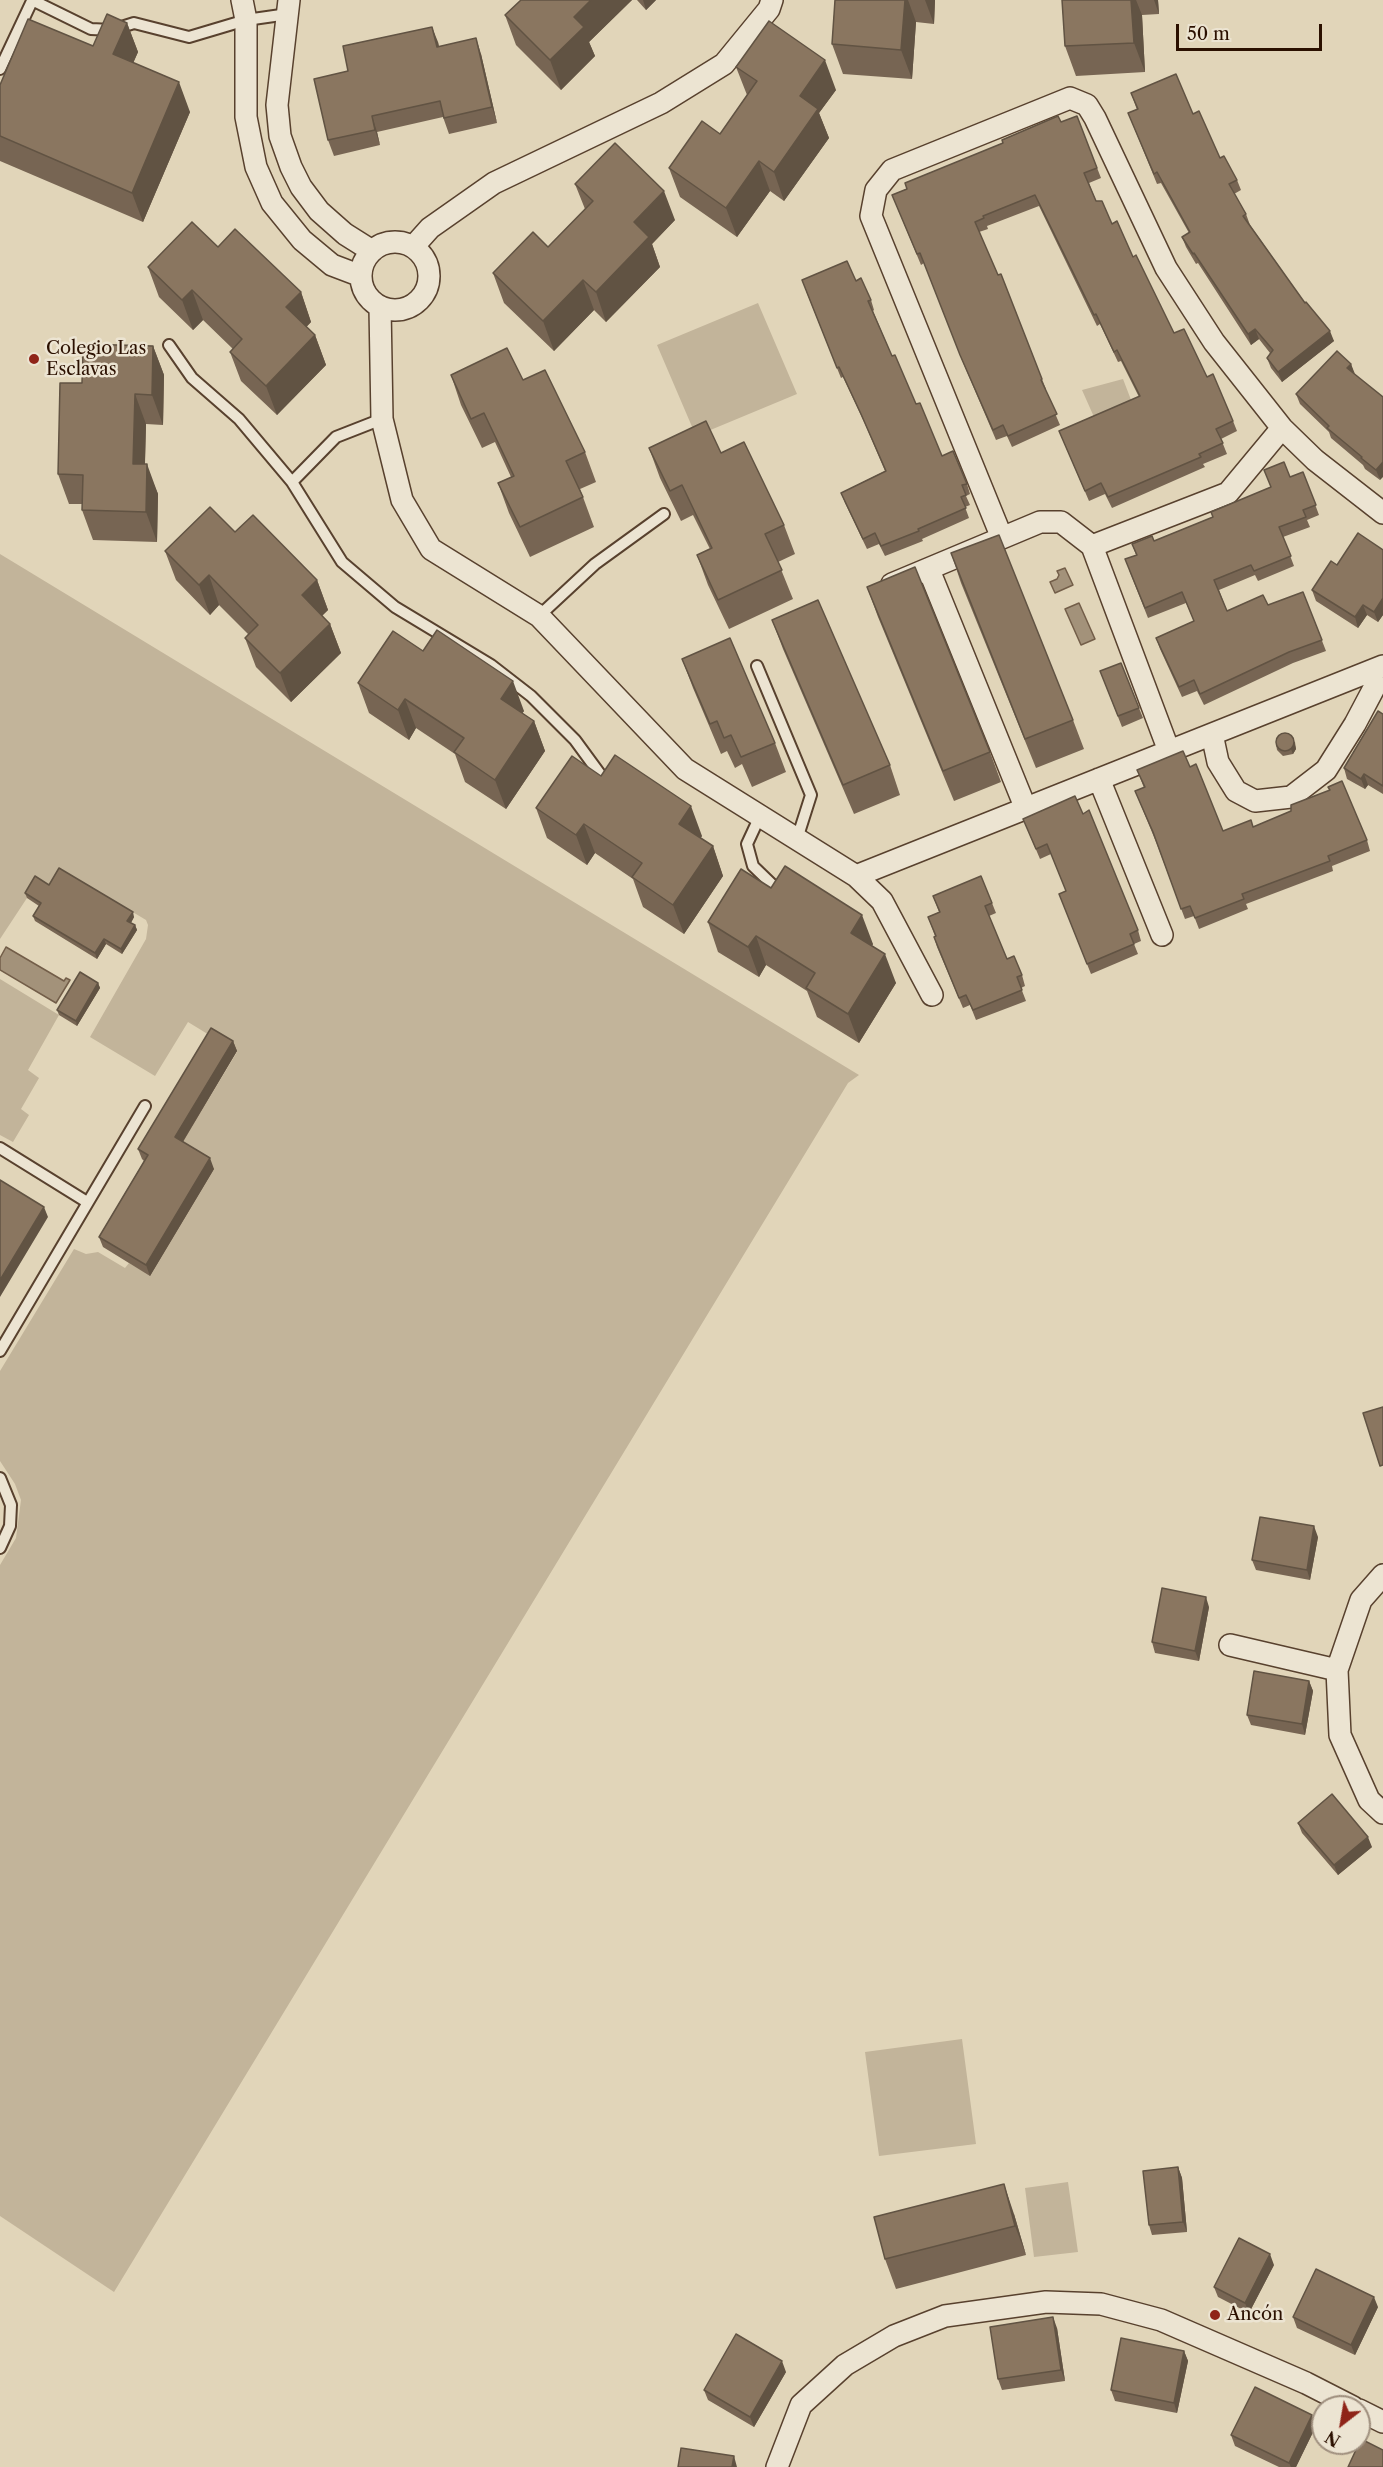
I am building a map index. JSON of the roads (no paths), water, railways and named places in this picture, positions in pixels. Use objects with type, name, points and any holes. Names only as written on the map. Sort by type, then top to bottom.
[{"type":"street","points":[[413,247],[430,228],[494,183],[661,103],[724,64],[769,9],[772,0]]},
{"type":"street","points":[[289,7],[277,105],[280,135],[301,187],[318,211],[345,234],[372,251]]},
{"type":"street","points":[[244,10],[246,117],[256,167],[272,202],[302,240],[332,265],[361,276]]},
{"type":"street","points":[[1002,538],[872,216],[876,190],[892,170],[1070,98],[1087,105],[1095,118],[1166,268],[1215,342],[1282,428],[1315,460],[1383,513]]},
{"type":"street","points":[[396,242],[413,247],[428,265],[427,288],[422,298],[413,306],[402,310],[380,307],[366,294],[361,276],[364,262],[372,251],[387,243],[396,242]]},
{"type":"street","points":[[380,307],[381,419],[402,500],[431,549],[539,616],[685,769],[856,876],[882,901],[932,994]]},
{"type":"street","points":[[1092,546],[1228,493],[1282,428]]},
{"type":"street","points":[[875,590],[929,570],[1040,522],[1061,522],[1092,546],[1169,751]]},
{"type":"street","points":[[929,570],[1026,809]]},
{"type":"street","points":[[856,876],[1383,666]]},
{"type":"street","points":[[1212,734],[1218,762],[1236,791],[1256,801],[1291,797],[1326,770],[1355,724],[1383,671]]},
{"type":"street","points":[[1100,779],[1162,935]]},
{"type":"street","points":[[1383,1575],[1361,1600],[1337,1670],[1340,1735],[1369,1800],[1383,1813]]},
{"type":"street","points":[[1230,1645],[1337,1670]]},
{"type":"street","points":[[777,2467],[801,2405],[845,2365],[894,2336],[945,2316],[1046,2302],[1101,2304],[1161,2320],[1330,2395]]},
{"type":"lane","points":[[0,69],[32,0],[91,28],[112,30],[134,23],[189,37],[244,10],[289,7]]},
{"type":"lane","points":[[169,345],[192,378],[239,419],[292,482],[342,562],[394,607],[491,665],[531,696],[575,740],[608,785]]},
{"type":"lane","points":[[292,482],[336,437],[381,419]]},
{"type":"lane","points":[[539,616],[595,564],[664,514]]},
{"type":"lane","points":[[757,666],[811,795],[797,839]]},
{"type":"lane","points":[[760,816],[747,844],[753,866],[783,895]]},
{"type":"lane","points":[[0,1351],[145,1106]]},
{"type":"lane","points":[[0,1148],[87,1202]]},
{"type":"lane","points":[[0,1478],[10,1505],[10,1526],[0,1548]]},
{"type":"place","name":"Colegio Las Esclavas","points":[[34,359]]},
{"type":"place","name":"Ancón","points":[[1215,2315]]}]
